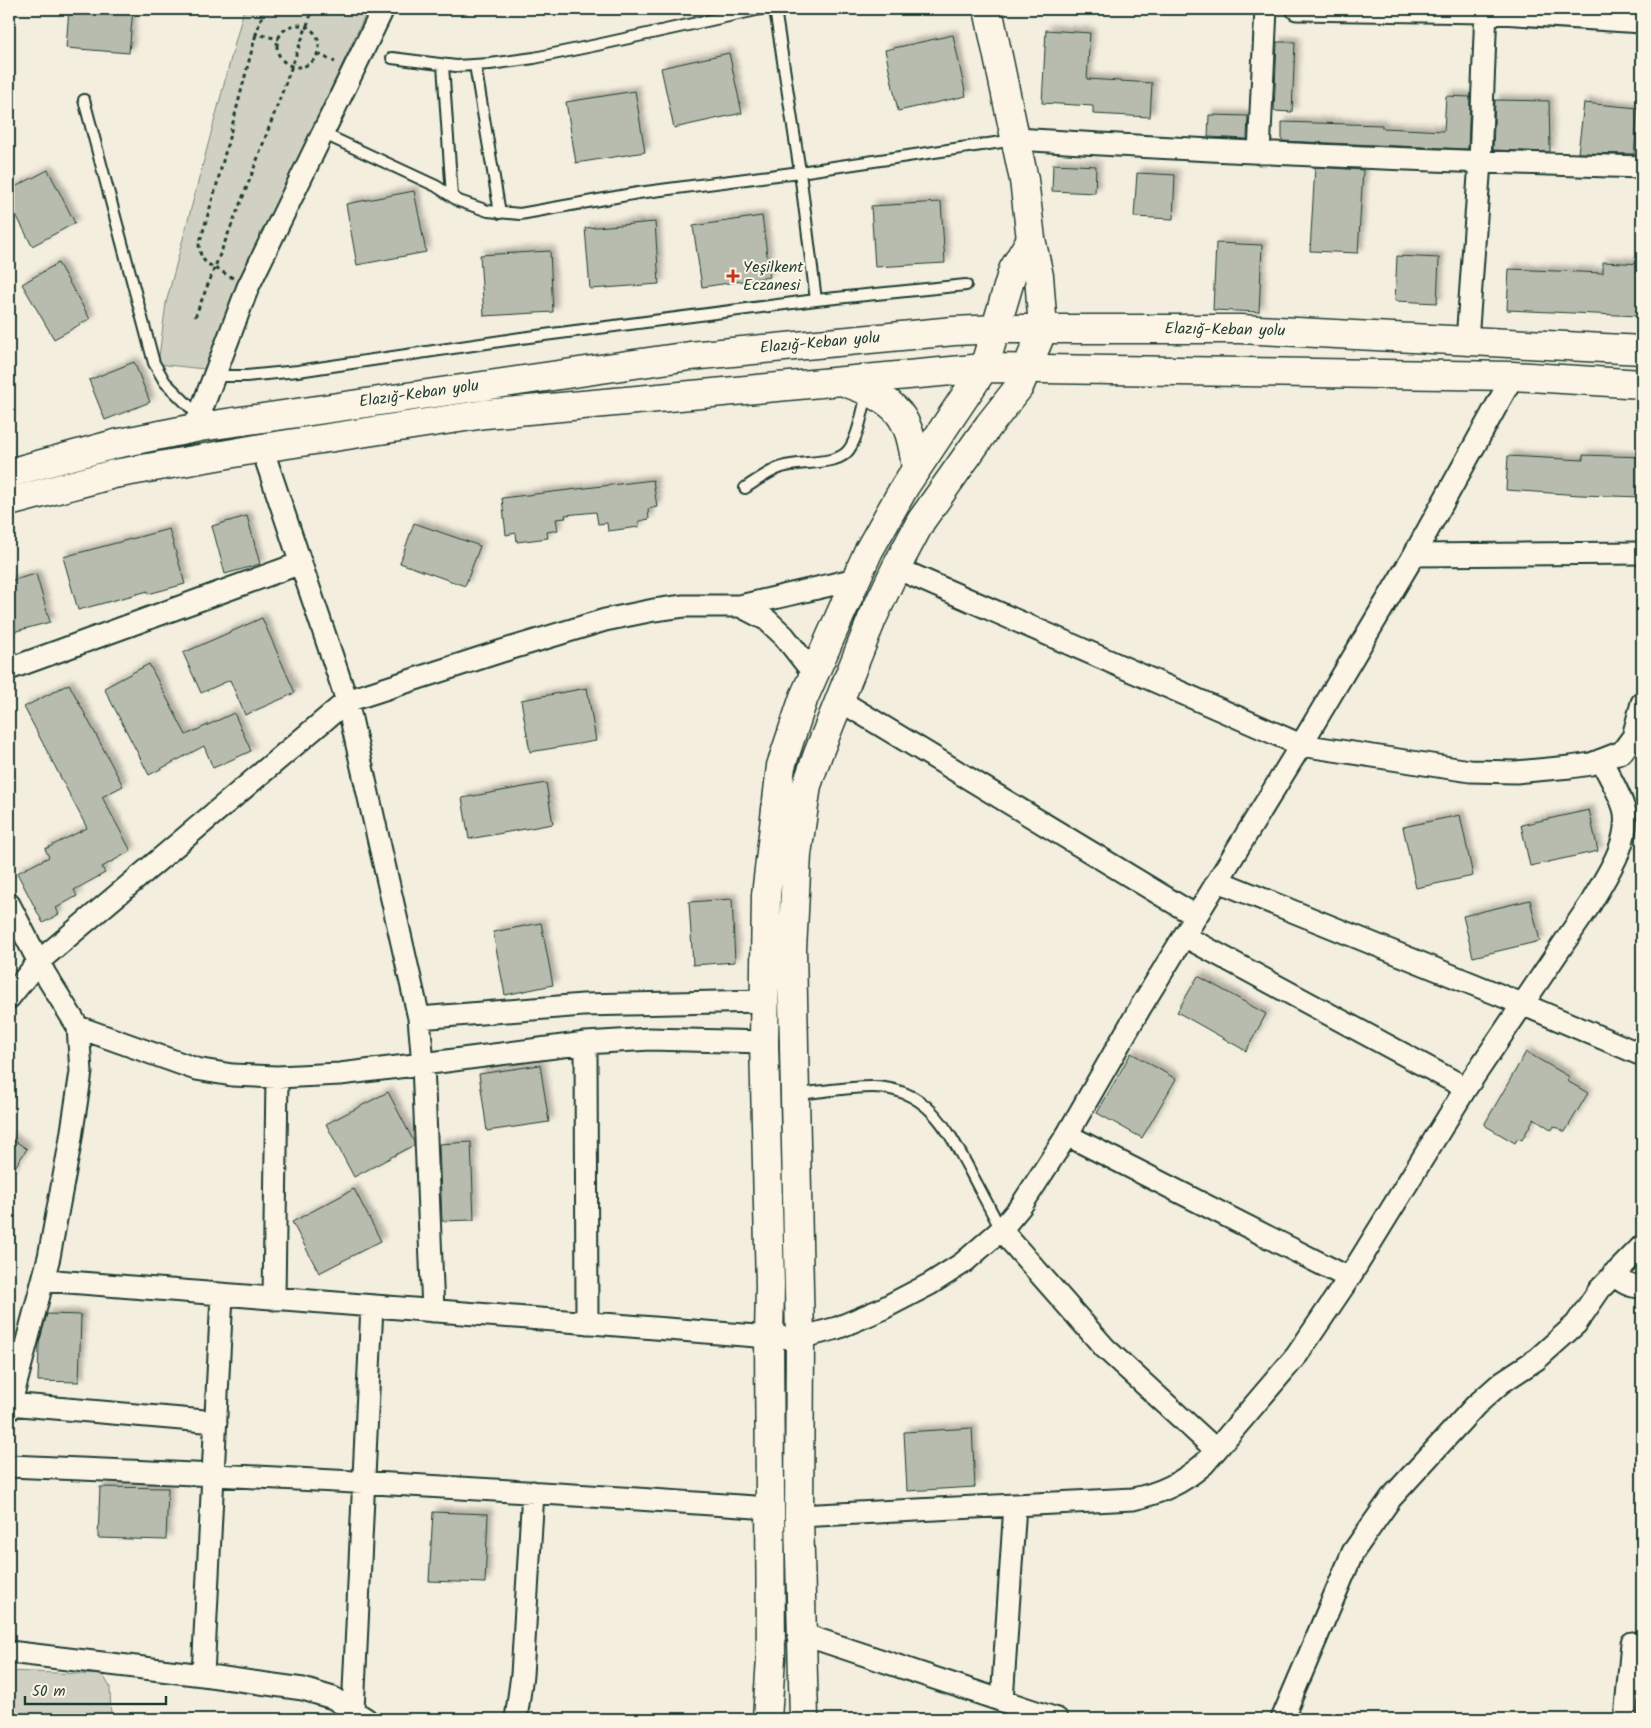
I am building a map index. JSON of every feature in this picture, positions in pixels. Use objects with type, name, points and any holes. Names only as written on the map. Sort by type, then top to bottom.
[{"type":"main road","points":[[804,1719],[799,1516],[800,1338],[792,950],[797,854],[807,785],[872,619],[921,521],[989,425],[1019,387],[1043,329],[1039,276],[1031,240],[1024,180],[988,9]]},
{"type":"main road","points":[[767,1719],[771,1658],[770,1286],[764,1001],[766,894],[781,766],[795,720],[856,579],[905,486],[984,368],[1013,270],[1031,240]]},
{"type":"main road","name":"Elazığ-Keban yolu","points":[[9,473],[199,421],[690,356],[954,331],[997,329],[1240,329],[1642,350]]},
{"type":"main road","name":"Elazığ-Keban yolu","points":[[9,502],[114,474],[262,448],[485,414],[984,368],[1513,376],[1642,384]]},
{"type":"main road","points":[[841,381],[868,390],[886,400],[896,409],[912,436],[916,469]]},
{"type":"street","points":[[199,421],[248,287],[383,9]]},
{"type":"street","points":[[1259,153],[1266,9]]},
{"type":"street","points":[[1297,9],[1486,10],[1642,22]]},
{"type":"street","points":[[1467,341],[1480,162],[1486,10]]},
{"type":"street","points":[[1016,140],[1259,153],[1642,167]]},
{"type":"street","points":[[43,1280],[800,1338],[838,1328],[880,1310],[930,1284],[963,1262],[1002,1230],[1021,1206],[1067,1135],[1140,1008],[1301,745],[1414,555],[1513,376]]},
{"type":"street","points":[[262,448],[347,701],[419,1018],[423,1064],[433,1311]]},
{"type":"street","points":[[1414,555],[1642,553]]},
{"type":"street","points":[[9,669],[301,563]]},
{"type":"street","points":[[896,568],[1301,745],[1470,771],[1516,772],[1570,768],[1622,752],[1633,737],[1642,703]]},
{"type":"street","points":[[9,998],[38,962],[347,701],[605,620],[684,606],[740,606],[856,579]]},
{"type":"street","points":[[740,606],[766,620],[784,636],[814,674]]},
{"type":"street","points":[[839,700],[1196,916]]},
{"type":"street","points":[[799,1516],[1133,1499],[1170,1488],[1191,1476],[1216,1450],[1297,1354],[1349,1278],[1466,1088],[1591,902],[1616,856],[1623,836],[1625,813],[1601,760]]},
{"type":"street","points":[[1218,881],[1522,1004],[1642,1055]]},
{"type":"street","points":[[9,904],[38,962],[78,1027],[81,1072],[49,1257],[9,1406],[216,1422]]},
{"type":"street","points":[[1184,936],[1466,1088]]},
{"type":"street","points":[[419,1018],[583,1005],[764,1001]]},
{"type":"street","points":[[78,1027],[196,1069],[232,1075],[277,1076],[340,1074],[586,1043],[650,1039],[764,1042]]},
{"type":"street","points":[[586,1043],[587,1323]]},
{"type":"street","points":[[274,1299],[277,1076]]},
{"type":"street","points":[[1067,1135],[1349,1278]]},
{"type":"street","points":[[1002,1230],[1105,1348],[1216,1450]]},
{"type":"street","points":[[1282,1719],[1353,1552],[1386,1506],[1475,1406],[1502,1382],[1537,1359],[1576,1324],[1596,1294],[1613,1274],[1642,1246]]},
{"type":"street","points":[[1613,1274],[1622,1282],[1632,1287],[1642,1287]]},
{"type":"street","points":[[203,1674],[222,1294]]},
{"type":"street","points":[[360,1715],[364,1483],[372,1306]]},
{"type":"street","points":[[9,1466],[213,1474],[533,1492],[770,1508]]},
{"type":"street","points":[[516,1719],[522,1675],[533,1492]]},
{"type":"street","points":[[1002,1701],[1015,1505]]},
{"type":"street","points":[[802,1634],[1057,1719]]},
{"type":"street","points":[[1625,1719],[1632,1643]]},
{"type":"street","points":[[9,1652],[203,1674],[303,1689],[332,1698],[360,1715]]},
{"type":"lane","points":[[392,58],[456,66],[534,58],[762,9]]},
{"type":"lane","points":[[775,9],[800,172],[816,300]]},
{"type":"lane","points":[[443,65],[452,196]]},
{"type":"lane","points":[[475,65],[500,213]]},
{"type":"lane","points":[[84,100],[154,363],[165,382],[199,421]]},
{"type":"lane","points":[[322,133],[436,186],[459,201],[488,211],[520,214],[638,194],[1016,140]]},
{"type":"lane","points":[[214,376],[246,376],[298,371],[531,337],[816,300],[966,284]]},
{"type":"lane","points":[[745,488],[770,472],[784,466],[836,458],[846,453],[853,443],[868,390]]},
{"type":"lane","points":[[795,1094],[873,1087],[889,1089],[918,1101],[940,1119],[949,1131],[1002,1230]]},
{"type":"path","points":[[248,287],[206,263],[201,256],[199,245],[218,184],[264,9]]},
{"type":"path","points":[[195,317],[307,27],[312,9]]},
{"type":"path","points":[[293,26],[307,27],[316,35],[319,48],[318,54],[315,59],[305,66],[292,66],[286,63],[278,52],[279,39],[287,28],[293,26]]},
{"type":"path","points":[[256,34],[279,39]]},
{"type":"shaded area","points":[[244,9],[368,9],[256,250],[204,369],[158,364],[166,303]]},
{"type":"shaded area","points":[[9,1671],[103,1675],[110,1687],[111,1719],[9,1719]]},
{"type":"building","points":[[69,9],[133,9],[129,53],[66,48]]},
{"type":"building","points":[[1046,30],[1090,33],[1087,79],[1152,83],[1150,117],[1093,114],[1093,106],[1042,103]]},
{"type":"building","points":[[953,35],[966,96],[898,111],[885,50]]},
{"type":"building","points":[[1277,42],[1295,42],[1292,112],[1274,111]]},
{"type":"building","points":[[729,53],[742,113],[674,128],[661,68]]},
{"type":"building","points":[[635,91],[645,152],[576,163],[566,102]]},
{"type":"building","points":[[1446,96],[1470,97],[1468,149],[1282,141],[1282,122],[1382,125],[1382,128],[1444,131]]},
{"type":"building","points":[[1495,100],[1549,101],[1550,152],[1493,150]]},
{"type":"building","points":[[1584,103],[1638,108],[1634,154],[1578,153]]},
{"type":"building","points":[[1209,115],[1248,116],[1247,139],[1208,137]]},
{"type":"building","points":[[1053,164],[1096,166],[1095,193],[1052,191]]},
{"type":"building","points":[[1315,167],[1363,170],[1358,253],[1310,251]]},
{"type":"building","points":[[48,170],[75,223],[32,246],[9,201],[9,190]]},
{"type":"building","points":[[1137,173],[1175,175],[1173,219],[1134,217]]},
{"type":"building","points":[[414,191],[426,252],[357,265],[346,204]]},
{"type":"building","points":[[941,202],[945,263],[875,267],[871,206]]},
{"type":"building","points":[[762,216],[770,277],[702,287],[693,226]]},
{"type":"building","points":[[655,222],[659,284],[590,289],[585,228]]},
{"type":"building","points":[[1216,243],[1262,245],[1259,312],[1213,310]]},
{"type":"building","points":[[550,251],[553,312],[484,316],[480,255]]},
{"type":"building","points":[[1397,256],[1439,258],[1437,303],[1395,301]]},
{"type":"building","points":[[1603,262],[1642,264],[1639,316],[1507,310],[1509,269],[1603,273]]},
{"type":"building","points":[[58,263],[90,319],[54,339],[22,284]]},
{"type":"building","points":[[134,362],[150,402],[105,420],[89,380]]},
{"type":"building","points":[[1583,455],[1642,457],[1642,497],[1506,490],[1508,456],[1583,460]]},
{"type":"building","points":[[653,480],[657,507],[648,509],[649,519],[639,521],[639,527],[608,531],[607,523],[598,524],[596,512],[565,515],[566,518],[556,519],[558,530],[547,532],[548,538],[517,542],[516,533],[506,535],[502,498]]},
{"type":"building","points":[[247,516],[260,564],[225,574],[212,526]]},
{"type":"building","points":[[414,523],[480,546],[465,586],[400,563]]},
{"type":"building","points":[[169,529],[185,584],[148,594],[148,591],[78,610],[63,557]]},
{"type":"building","points":[[36,574],[50,622],[9,633],[9,581]]},
{"type":"building","points":[[262,618],[295,693],[245,715],[230,680],[201,693],[183,653]]},
{"type":"building","points":[[149,664],[186,735],[234,713],[251,751],[213,768],[204,746],[149,775],[104,688]]},
{"type":"building","points":[[69,684],[123,786],[102,797],[131,851],[102,867],[105,873],[74,890],[77,896],[56,908],[59,914],[43,923],[17,873],[49,857],[45,849],[87,828],[24,707]]},
{"type":"building","points":[[587,688],[596,741],[530,752],[521,700]]},
{"type":"building","points":[[546,783],[553,824],[469,839],[462,798]]},
{"type":"building","points":[[1589,810],[1598,851],[1530,866],[1521,825]]},
{"type":"building","points":[[1460,815],[1473,876],[1416,888],[1403,827]]},
{"type":"building","points":[[732,899],[735,962],[693,965],[689,902]]},
{"type":"building","points":[[1530,900],[1540,941],[1473,957],[1463,916]]},
{"type":"building","points":[[541,923],[553,985],[505,995],[493,932]]},
{"type":"building","points":[[1198,976],[1266,1014],[1246,1051],[1177,1012]]},
{"type":"building","points":[[1526,1052],[1570,1077],[1567,1081],[1588,1093],[1565,1132],[1554,1126],[1552,1130],[1534,1118],[1522,1140],[1518,1138],[1515,1143],[1484,1125]]},
{"type":"building","points":[[1131,1053],[1176,1079],[1142,1138],[1097,1113]]},
{"type":"building","points":[[540,1065],[549,1122],[487,1131],[479,1074]]},
{"type":"building","points":[[388,1092],[414,1145],[354,1177],[326,1124]]},
{"type":"building","points":[[9,1137],[27,1149],[9,1176]]},
{"type":"building","points":[[471,1142],[474,1220],[442,1221],[439,1144]]},
{"type":"building","points":[[354,1189],[381,1241],[319,1273],[292,1222]]},
{"type":"building","points":[[47,1314],[81,1315],[79,1382],[38,1381],[39,1343]]},
{"type":"building","points":[[972,1428],[975,1487],[907,1491],[904,1432]]},
{"type":"building","points":[[100,1487],[168,1488],[166,1540],[98,1538]]},
{"type":"building","points":[[433,1512],[488,1514],[485,1583],[429,1581]]},
{"type":"place","name":"Yeşilkent Eczanesi","points":[[733,276]]}]
